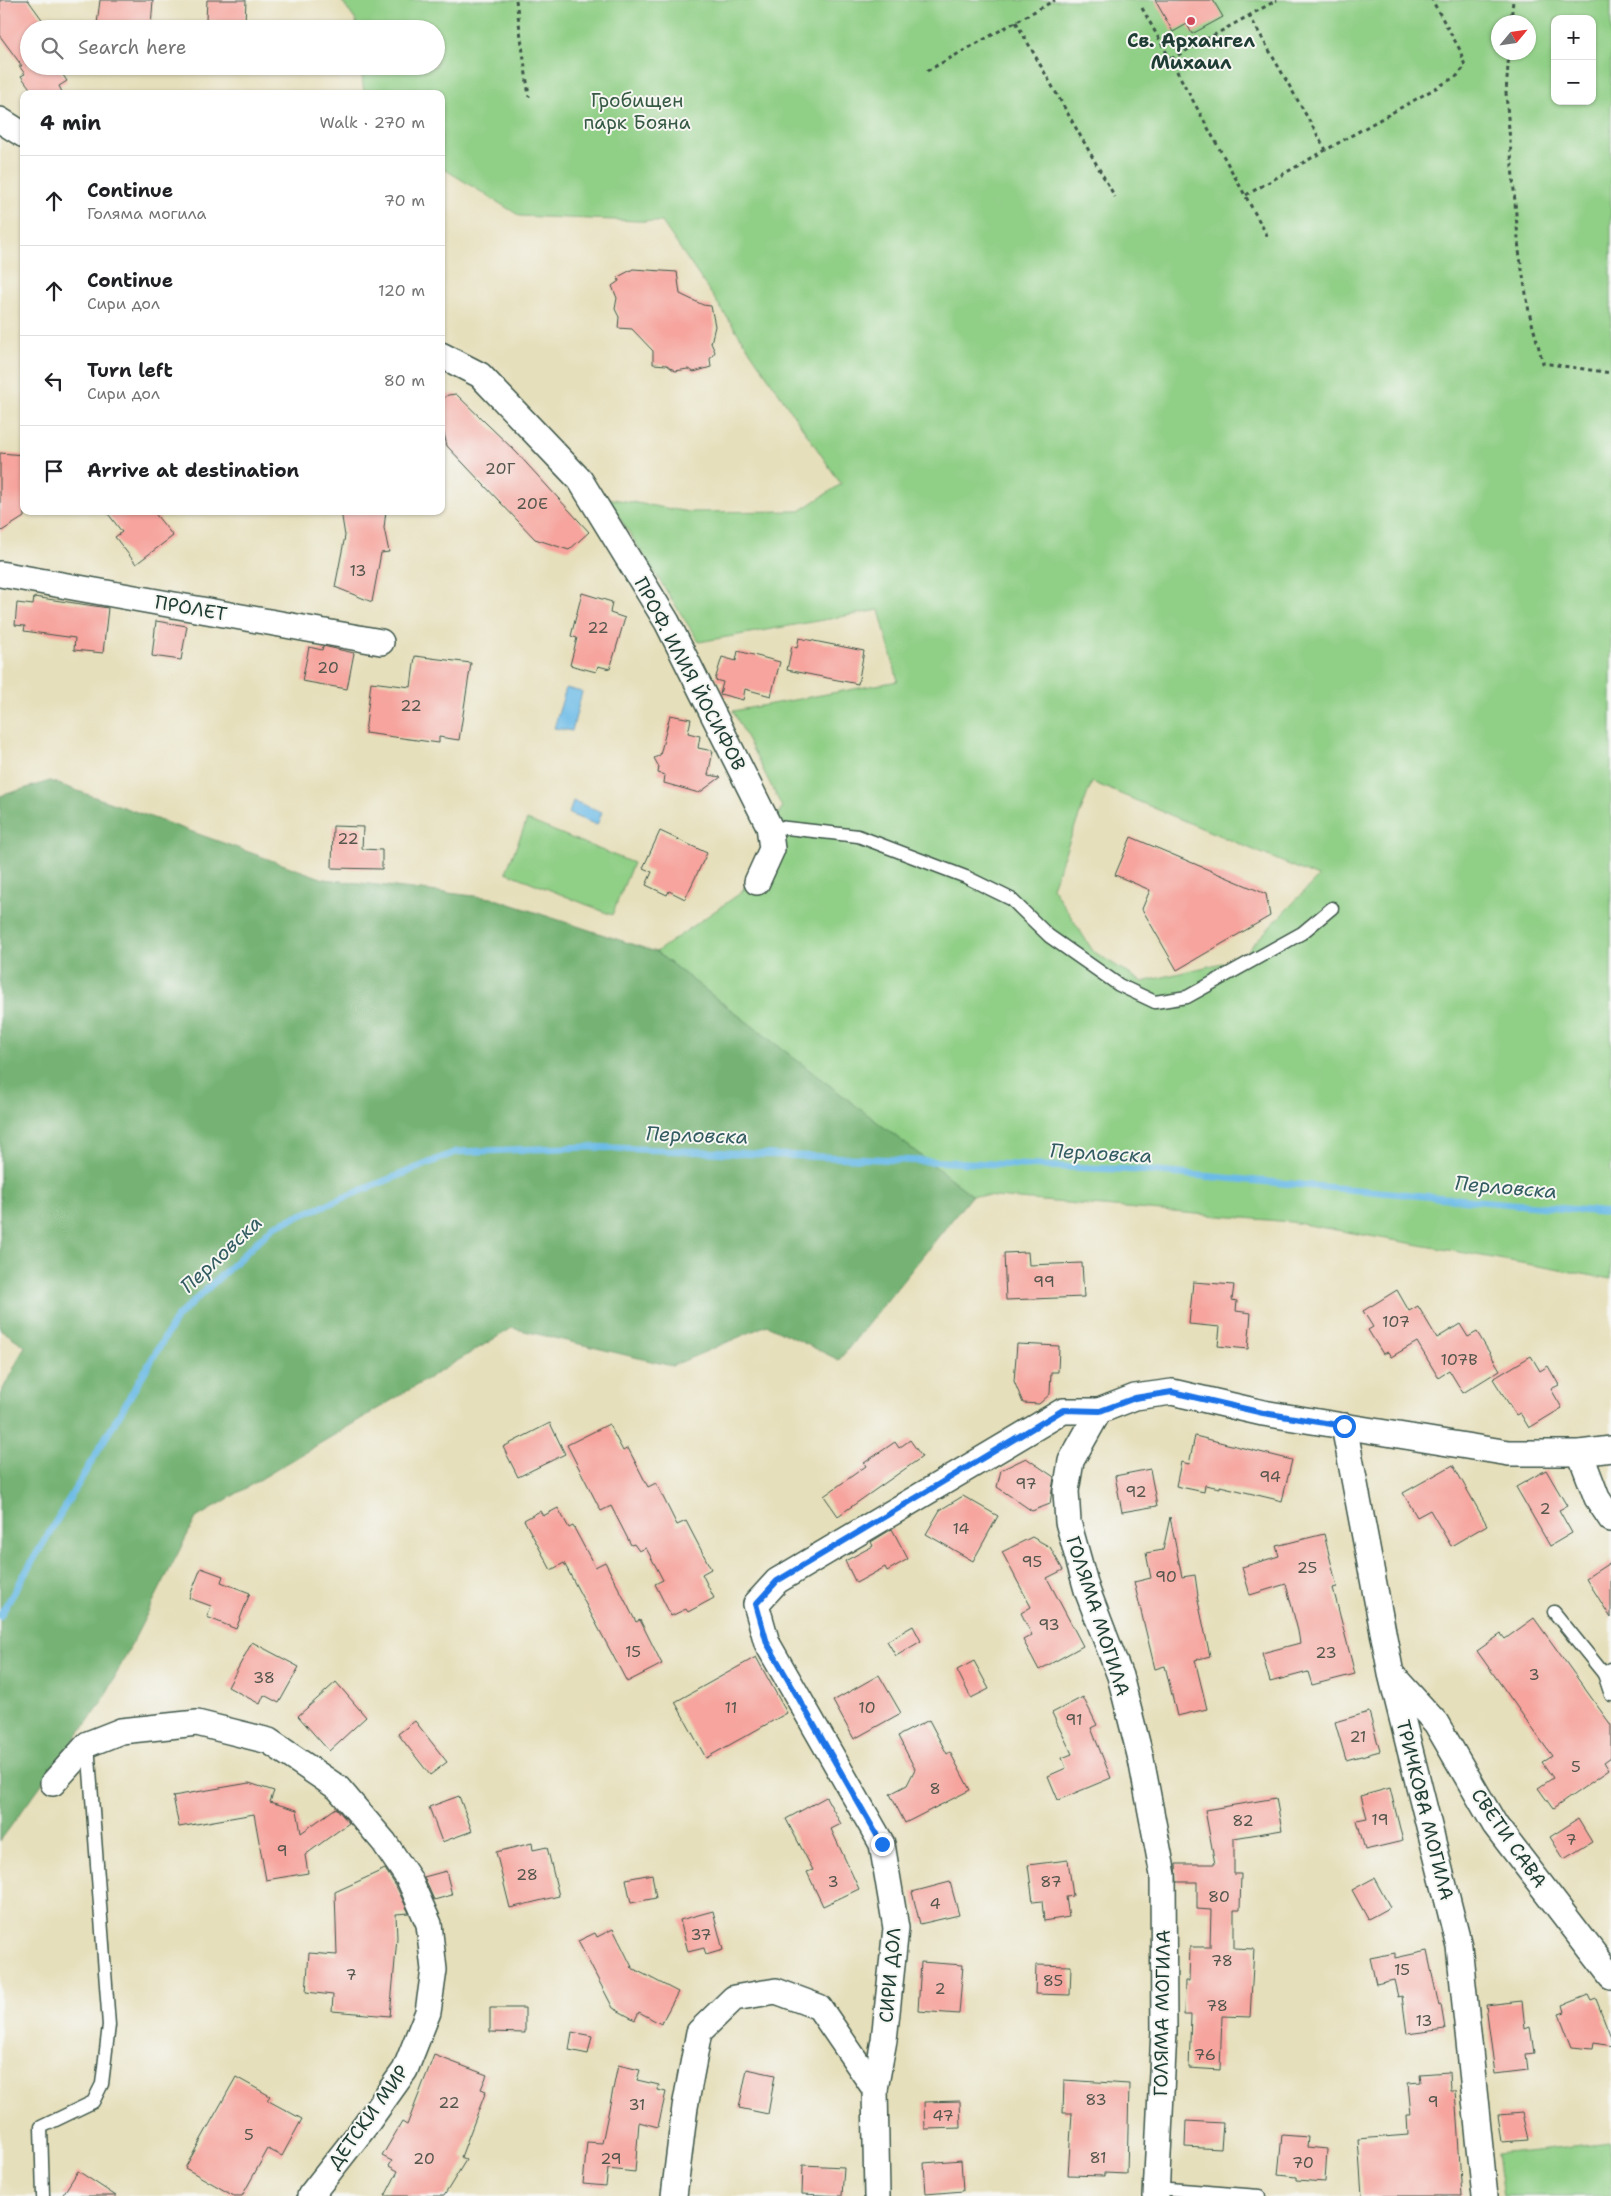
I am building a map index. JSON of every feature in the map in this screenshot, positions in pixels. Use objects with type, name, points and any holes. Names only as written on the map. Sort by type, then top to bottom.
[{"type":"street","points":[[0,120],[20,132]]},
{"type":"street","name":"ПРОФ. ИЛИЯ ЙОСИФОВ","points":[[445,357],[480,375],[580,480],[667,622],[769,826],[772,849],[757,882]]},
{"type":"street","name":"ПРОЛЕТ","points":[[0,574],[381,642]]},
{"type":"street","points":[[1100,1411],[1135,1398],[1172,1392],[1263,1413],[1509,1453],[1580,1453],[1611,1450]]},
{"type":"street","name":"СИРИ ДОЛ","points":[[875,2089],[884,2040],[896,1928],[882,1844],[767,1643],[756,1604],[777,1581],[1063,1410],[1100,1411]]},
{"type":"street","name":"ГОЛЯМА МОГИЛА","points":[[1100,1411],[1071,1461],[1066,1491],[1068,1522],[1087,1590],[1120,1676],[1141,1759],[1163,1875],[1164,2031],[1156,2192]]},
{"type":"street","name":"ТРИЧКОВА МОГИЛА","points":[[1344,1426],[1391,1674],[1459,1946],[1485,2196]]},
{"type":"street","points":[[1580,1453],[1597,1498],[1611,1519]]},
{"type":"street","name":"СВЕТИ САВА","points":[[1391,1674],[1436,1723],[1495,1825],[1611,1976]]},
{"type":"street","name":"ДЕТСКИ МИР","points":[[53,1783],[88,1744],[121,1731],[197,1723],[269,1741],[338,1788],[384,1842],[409,1879],[430,1924],[434,1970],[428,2012],[405,2070],[310,2196]]},
{"type":"street","points":[[674,2196],[685,2108],[699,2032],[734,1998],[776,1991],[819,2007],[875,2089],[877,2196]]},
{"type":"lane","points":[[769,826],[858,836],[966,877],[1011,898],[1049,936],[1120,985],[1154,1002],[1187,997],[1302,932],[1332,908]]},
{"type":"lane","points":[[1554,1612],[1608,1671],[1611,1695]]},
{"type":"lane","points":[[42,2196],[41,2127],[93,2102],[102,2084],[110,2025],[88,1744]]},
{"type":"lane","points":[[1156,2192],[1259,2196]]},
{"type":"path","points":[[516,0],[529,97]]},
{"type":"path","points":[[927,71],[1055,0]]},
{"type":"path","points":[[1171,59],[1277,0]]},
{"type":"path","points":[[1246,195],[1457,76],[1464,66],[1460,50],[1432,0]]},
{"type":"path","points":[[1512,15],[1513,0]]},
{"type":"path","points":[[1142,8],[1268,237]]},
{"type":"path","points":[[1249,15],[1326,150]]},
{"type":"path","points":[[1016,22],[1115,197]]},
{"type":"path","points":[[1508,60],[1506,93],[1519,251],[1529,312],[1543,362],[1611,373]]},
{"type":"green space","name":"Гробищен парк Бояна","points":[[341,0],[1611,0],[1611,1279],[1291,1222],[972,1195],[656,952],[742,892],[782,807],[733,711],[898,681],[879,610],[699,642],[607,498],[689,512],[800,511],[841,484],[662,222],[520,216],[445,169],[445,90],[364,90],[362,75],[445,75],[445,20],[355,20]],"holes":[[[1092,782],[1318,877],[1239,959],[1142,982],[1093,951],[1052,887]]]},
{"type":"green space","points":[[50,781],[324,879],[492,898],[656,952],[972,1195],[839,1360],[767,1325],[672,1366],[512,1328],[196,1518],[102,1702],[0,1841],[0,1395],[25,1346],[0,1329],[0,796]]},
{"type":"green space","points":[[527,820],[633,863],[612,915],[506,872]]},
{"type":"green space","points":[[1611,2142],[1611,2196],[1503,2196],[1497,2154]]},
{"type":"water","points":[[566,688],[582,692],[572,731],[554,728]]},
{"type":"water","points":[[573,801],[602,812],[597,825],[569,814]]},
{"type":"building","points":[[0,0],[28,0],[42,20],[20,20],[20,63],[0,36]]},
{"type":"building","points":[[100,0],[153,0],[152,20],[98,20]]},
{"type":"building","points":[[207,0],[246,0],[245,20],[206,20]]},
{"type":"building","name":"Св. Архангел Михаил","points":[[1155,0],[1213,0],[1223,17],[1192,34],[1187,24],[1173,32]]},
{"type":"building","points":[[63,75],[67,81],[59,86],[61,90],[31,90],[21,76]]},
{"type":"building","points":[[633,269],[677,272],[680,294],[703,305],[711,306],[715,326],[711,343],[715,352],[710,359],[711,367],[694,372],[688,369],[675,371],[667,365],[653,364],[653,351],[632,329],[618,328],[619,317],[615,309],[617,298],[612,286],[619,281],[618,277]]},
{"type":"building","points":[[456,394],[517,453],[589,532],[569,550],[535,539],[447,446],[445,438],[445,397]]},
{"type":"building","points":[[0,453],[20,455],[20,515],[24,515],[24,517],[0,532]]},
{"type":"building","points":[[109,515],[156,515],[173,536],[136,564],[115,537],[122,532]]},
{"type":"building","points":[[342,515],[386,515],[384,528],[389,552],[381,553],[372,602],[335,587],[345,536]]},
{"type":"building","points":[[582,593],[612,602],[610,613],[625,618],[610,669],[598,666],[596,672],[570,665],[577,638],[571,636]]},
{"type":"building","points":[[34,597],[108,608],[103,653],[74,650],[75,638],[24,631],[25,626],[15,625],[17,603],[33,605]]},
{"type":"building","points":[[156,621],[187,626],[181,660],[152,656]]},
{"type":"building","points":[[799,638],[864,651],[858,684],[787,670],[792,646],[797,648]]},
{"type":"building","points":[[323,646],[354,653],[347,689],[302,681],[309,647],[322,650]]},
{"type":"building","points":[[738,651],[780,662],[771,696],[745,689],[743,700],[720,694],[723,682],[715,680],[722,657],[736,661]]},
{"type":"building","points":[[415,656],[471,663],[459,740],[439,737],[439,743],[365,733],[371,682],[411,687]]},
{"type":"building","points":[[670,715],[691,719],[688,733],[700,736],[698,748],[713,751],[708,775],[721,777],[699,793],[664,783],[665,775],[658,773],[659,767],[654,758],[660,755]]},
{"type":"building","points":[[333,826],[363,827],[362,849],[382,850],[382,869],[332,868]]},
{"type":"building","points":[[660,831],[707,853],[685,899],[669,891],[667,895],[646,885],[652,872],[643,868]]},
{"type":"building","points":[[1131,837],[1266,894],[1270,916],[1177,970],[1142,909],[1150,890],[1115,875]]},
{"type":"building","points":[[1028,1252],[1029,1265],[1082,1263],[1084,1297],[1006,1300],[1004,1253]]},
{"type":"building","points":[[1193,1282],[1234,1285],[1232,1300],[1237,1301],[1236,1311],[1251,1313],[1248,1349],[1218,1346],[1220,1327],[1189,1324]]},
{"type":"building","points":[[1397,1290],[1409,1311],[1418,1306],[1437,1338],[1460,1324],[1468,1337],[1477,1332],[1500,1370],[1463,1393],[1449,1370],[1438,1377],[1417,1342],[1391,1357],[1388,1352],[1383,1354],[1368,1330],[1373,1327],[1363,1311]]},
{"type":"building","points":[[1017,1344],[1059,1346],[1058,1372],[1051,1372],[1050,1394],[1039,1404],[1023,1403],[1014,1381]]},
{"type":"building","points":[[1531,1356],[1540,1371],[1548,1366],[1559,1385],[1551,1389],[1562,1408],[1529,1428],[1520,1413],[1516,1415],[1493,1379]]},
{"type":"building","points":[[550,1423],[565,1454],[518,1477],[503,1447]]},
{"type":"building","points":[[609,1424],[623,1451],[628,1448],[648,1487],[656,1483],[677,1525],[686,1521],[711,1569],[702,1574],[714,1598],[688,1612],[686,1609],[671,1616],[655,1584],[663,1580],[646,1548],[639,1551],[634,1544],[631,1545],[611,1506],[601,1511],[567,1445]]},
{"type":"building","points":[[1195,1436],[1292,1460],[1282,1501],[1220,1486],[1220,1488],[1205,1485],[1204,1492],[1176,1486],[1181,1462],[1189,1464]]},
{"type":"building","points":[[910,1440],[922,1457],[838,1516],[824,1496],[866,1466],[864,1463],[895,1442],[899,1448]]},
{"type":"building","points":[[1026,1458],[1054,1477],[1050,1504],[1032,1511],[997,1487],[1001,1470]]},
{"type":"building","points":[[1453,1465],[1487,1525],[1451,1546],[1430,1510],[1417,1517],[1403,1493]]},
{"type":"building","points":[[1150,1469],[1157,1506],[1122,1512],[1115,1476]]},
{"type":"building","points":[[1546,1470],[1567,1506],[1559,1510],[1572,1533],[1550,1546],[1516,1487]]},
{"type":"building","points":[[963,1496],[998,1516],[973,1561],[926,1534],[940,1510]]},
{"type":"building","points":[[558,1508],[569,1528],[573,1526],[595,1567],[605,1562],[636,1622],[640,1620],[662,1664],[627,1682],[564,1563],[551,1570],[524,1520],[540,1511],[543,1516]]},
{"type":"building","points":[[1170,1517],[1182,1577],[1195,1575],[1197,1596],[1210,1656],[1195,1660],[1207,1709],[1177,1716],[1165,1666],[1155,1669],[1134,1582],[1151,1578],[1146,1553],[1163,1550]]},
{"type":"building","points":[[892,1529],[908,1559],[887,1571],[885,1567],[856,1583],[845,1561],[873,1546],[871,1542]]},
{"type":"building","points":[[1324,1534],[1337,1587],[1333,1588],[1355,1674],[1312,1685],[1308,1672],[1270,1682],[1262,1653],[1300,1643],[1298,1631],[1286,1584],[1250,1595],[1242,1567],[1279,1556],[1276,1546]]},
{"type":"building","points":[[1032,1537],[1050,1547],[1063,1570],[1047,1578],[1083,1646],[1039,1670],[1023,1640],[1032,1635],[1021,1613],[1031,1607],[1002,1552]]},
{"type":"building","points":[[1611,1562],[1611,1618],[1586,1578]]},
{"type":"building","points":[[201,1568],[223,1576],[221,1582],[250,1593],[236,1629],[207,1617],[211,1606],[189,1598]]},
{"type":"building","points":[[1534,1618],[1611,1725],[1611,1757],[1604,1762],[1609,1770],[1553,1809],[1538,1788],[1553,1778],[1542,1762],[1552,1756],[1477,1651],[1501,1634],[1505,1639]]},
{"type":"building","points":[[913,1626],[921,1641],[896,1656],[887,1641]]},
{"type":"building","points":[[252,1642],[299,1667],[279,1703],[264,1695],[260,1704],[228,1687]]},
{"type":"building","points":[[756,1657],[787,1713],[706,1758],[675,1702]]},
{"type":"building","points":[[974,1661],[989,1689],[971,1698],[957,1670]]},
{"type":"building","points":[[879,1675],[901,1713],[854,1739],[833,1701]]},
{"type":"building","points":[[336,1682],[366,1717],[329,1751],[298,1716]]},
{"type":"building","points":[[1083,1697],[1097,1725],[1091,1728],[1111,1778],[1058,1800],[1048,1776],[1066,1768],[1062,1758],[1072,1754],[1052,1713]]},
{"type":"building","points":[[1369,1712],[1380,1751],[1346,1760],[1335,1722]]},
{"type":"building","points":[[929,1720],[947,1754],[950,1752],[970,1790],[905,1823],[890,1794],[907,1785],[915,1769],[898,1736]]},
{"type":"building","points":[[415,1721],[447,1762],[430,1775],[398,1734]]},
{"type":"building","points":[[249,1783],[274,1791],[270,1802],[297,1810],[301,1833],[336,1808],[349,1823],[305,1855],[308,1873],[266,1880],[254,1814],[179,1827],[173,1796]]},
{"type":"building","points":[[1390,1788],[1403,1841],[1365,1850],[1357,1820],[1367,1818],[1361,1796]]},
{"type":"building","points":[[459,1796],[472,1831],[442,1842],[429,1807]]},
{"type":"building","points":[[826,1797],[841,1824],[831,1829],[859,1889],[823,1906],[807,1872],[813,1870],[786,1819]]},
{"type":"building","points":[[1276,1798],[1282,1830],[1234,1838],[1234,1874],[1241,1874],[1240,1910],[1234,1910],[1234,1948],[1254,1949],[1250,2017],[1222,2016],[1220,2070],[1189,2068],[1191,2015],[1184,2015],[1185,1981],[1189,1981],[1190,1947],[1210,1947],[1211,1910],[1197,1909],[1197,1882],[1177,1882],[1176,1864],[1215,1864],[1205,1810]]},
{"type":"building","points":[[1578,1819],[1592,1842],[1564,1859],[1550,1837]]},
{"type":"building","points":[[532,1843],[533,1850],[547,1847],[559,1896],[510,1908],[496,1852]]},
{"type":"building","points":[[1068,1860],[1073,1896],[1066,1897],[1069,1917],[1044,1921],[1042,1901],[1033,1902],[1028,1865]]},
{"type":"building","points":[[385,1869],[396,1886],[409,1913],[396,1914],[397,1938],[390,2016],[332,2011],[333,1995],[306,1992],[309,1953],[337,1955],[335,1892]]},
{"type":"building","points":[[446,1871],[452,1895],[434,1900],[424,1877]]},
{"type":"building","points":[[652,1874],[656,1898],[631,1903],[626,1879]]},
{"type":"building","points":[[1374,1878],[1390,1907],[1368,1919],[1352,1890]]},
{"type":"building","points":[[950,1882],[959,1915],[920,1924],[912,1892]]},
{"type":"building","points":[[713,1911],[723,1950],[706,1955],[704,1948],[688,1952],[680,1920]]},
{"type":"building","points":[[613,1929],[632,1967],[630,1967],[678,1992],[661,2024],[639,2012],[635,2020],[613,2008],[578,1941],[595,1933],[597,1937]]},
{"type":"building","points":[[1427,1951],[1445,2029],[1407,2034],[1402,1996],[1398,1997],[1394,1980],[1376,1984],[1370,1958],[1395,1953],[1395,1958]]},
{"type":"building","points":[[921,1962],[963,1965],[959,2014],[918,2011]]},
{"type":"building","points":[[1036,1965],[1071,1966],[1070,1995],[1035,1994]]},
{"type":"building","points":[[1588,1995],[1591,2001],[1596,1999],[1611,2037],[1611,2046],[1594,2043],[1593,2049],[1572,2047],[1559,2014],[1565,2012],[1563,2005]]},
{"type":"building","points":[[1522,2001],[1525,2028],[1530,2026],[1534,2053],[1526,2054],[1528,2070],[1495,2074],[1486,2005]]},
{"type":"building","points":[[490,2008],[525,2008],[525,2033],[490,2032]]},
{"type":"building","points":[[572,2032],[592,2036],[588,2054],[569,2050]]},
{"type":"building","points":[[434,2055],[487,2075],[481,2089],[486,2091],[461,2157],[466,2160],[444,2196],[385,2196],[398,2171],[389,2166],[392,2161],[382,2156],[402,2122],[407,2125]]},
{"type":"building","points":[[618,2065],[640,2070],[637,2080],[659,2085],[658,2090],[666,2092],[658,2127],[639,2122],[635,2172],[608,2169],[606,2186],[583,2184],[587,2142],[602,2143]]},
{"type":"building","points":[[747,2069],[775,2075],[768,2114],[739,2108]]},
{"type":"building","points":[[1449,2072],[1450,2090],[1455,2090],[1462,2196],[1362,2196],[1358,2139],[1408,2135],[1407,2115],[1411,2115],[1408,2083],[1421,2082],[1420,2074]]},
{"type":"building","points":[[236,2077],[270,2096],[267,2100],[302,2119],[282,2156],[268,2149],[242,2196],[234,2196],[185,2168]]},
{"type":"building","points":[[1064,2080],[1129,2084],[1127,2174],[1104,2173],[1104,2176],[1068,2175],[1072,2113],[1063,2113]]},
{"type":"building","points":[[960,2101],[961,2128],[925,2129],[924,2102]]},
{"type":"building","points":[[1522,2113],[1528,2140],[1502,2142],[1498,2115]]},
{"type":"building","points":[[1186,2121],[1223,2123],[1221,2149],[1185,2147]]},
{"type":"building","points":[[1282,2135],[1308,2137],[1307,2147],[1327,2149],[1325,2182],[1296,2180],[1296,2177],[1278,2175]]},
{"type":"building","points":[[961,2160],[963,2191],[926,2194],[924,2163]]},
{"type":"building","points":[[803,2165],[844,2167],[842,2196],[802,2194]]},
{"type":"building","points":[[78,2171],[116,2196],[62,2196]]},
{"type":"waterway","name":"Перловска","points":[[0,1616],[177,1317],[274,1226],[456,1152],[590,1147],[1137,1170],[1611,1213]]},
{"type":"place","name":"Св. Архангел Михаил","points":[[1191,21]]},
{"type":"route","points":[[882,1844],[767,1643],[756,1604],[777,1581],[1063,1410],[1100,1411],[1135,1398],[1172,1392],[1263,1413],[1344,1426]]}]
